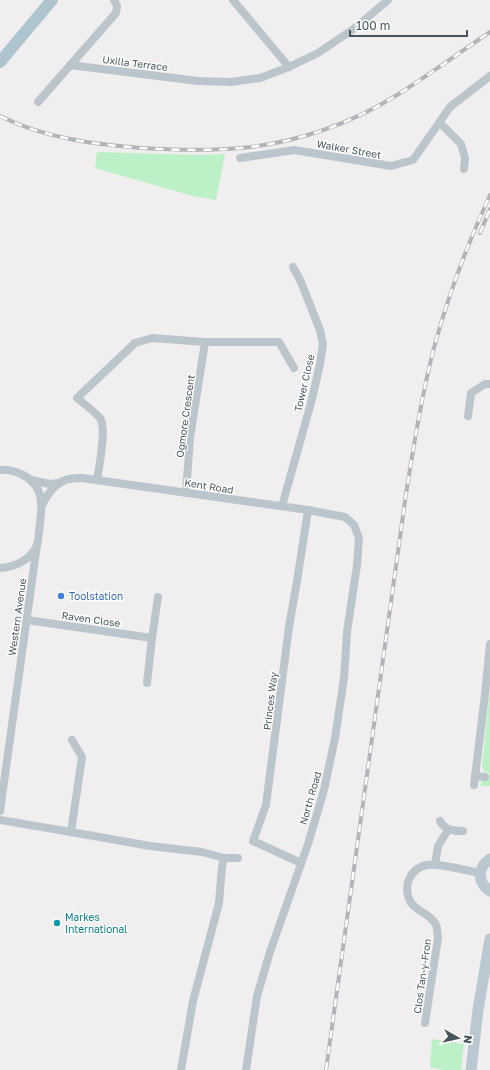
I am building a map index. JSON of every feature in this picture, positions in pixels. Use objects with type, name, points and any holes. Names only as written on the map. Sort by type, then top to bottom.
[{"type":"main road","points":[[0,62],[52,0]]},
{"type":"main road","points":[[490,859],[483,866],[480,873],[484,887],[490,891]]},
{"type":"main road","points":[[471,1070],[478,1010],[490,939]]},
{"type":"street","points":[[38,102],[116,13],[118,6],[114,0]]},
{"type":"street","points":[[233,0],[289,67]]},
{"type":"street","name":"Uxilla Terrace","points":[[70,65],[198,81],[232,82],[260,78],[289,67],[318,53],[355,28],[388,0]]},
{"type":"street","name":"Walker Street","points":[[240,158],[294,150],[391,166],[413,160],[450,107],[490,76]]},
{"type":"street","points":[[440,123],[460,144],[465,158],[464,169]]},
{"type":"street","name":"Tower Close","points":[[282,506],[311,403],[323,344],[320,330],[301,282],[293,267]]},
{"type":"street","points":[[97,480],[103,426],[100,418],[77,398],[135,343],[152,338],[205,342],[279,342],[294,368]]},
{"type":"street","name":"Ogmore Crescent","points":[[186,493],[190,438],[205,342]]},
{"type":"street","points":[[468,416],[471,393],[485,384],[490,384]]},
{"type":"street","name":"Kent Road","points":[[0,470],[6,469],[15,471],[31,480],[50,484],[59,483],[71,478],[82,478],[308,510],[344,517],[354,526]]},
{"type":"street","points":[[31,480],[40,494],[42,505]]},
{"type":"street","points":[[42,505],[46,496],[59,483]]},
{"type":"street","name":"Western Avenue","points":[[0,811],[42,505]]},
{"type":"street","name":"Princes Way","points":[[301,863],[254,841],[266,805],[289,627],[308,510]]},
{"type":"street","name":"North Road","points":[[246,1070],[257,996],[270,952],[301,863],[324,790],[335,738],[344,678],[347,632],[357,565],[359,538],[354,526]]},
{"type":"street","points":[[0,568],[11,567],[19,564],[32,553],[37,545]]},
{"type":"street","points":[[147,683],[158,597]]},
{"type":"street","name":"Raven Close","points":[[27,620],[152,638]]},
{"type":"street","points":[[474,785],[488,695],[490,644]]},
{"type":"street","points":[[71,832],[82,757],[72,740]]},
{"type":"street","points":[[475,776],[485,778]]},
{"type":"street","points":[[0,820],[150,846],[202,852],[224,858],[238,858]]},
{"type":"street","points":[[440,821],[448,830],[463,831]]},
{"type":"street","points":[[435,864],[438,846],[448,830]]},
{"type":"street","points":[[181,1070],[193,1001],[219,903],[224,858]]},
{"type":"street","name":"Clos Tan-y-Fron","points":[[425,1023],[438,938],[437,926],[428,916],[415,908],[412,904],[407,895],[409,880],[413,873],[420,867],[435,864],[480,873]]},
{"type":"green space","points":[[97,152],[197,155],[225,154],[216,200],[193,196],[95,168]]},
{"type":"green space","points":[[489,698],[490,786],[481,786],[481,782],[483,780],[489,778],[489,773],[485,772],[482,767]]},
{"type":"green space","points":[[432,1039],[464,1044],[461,1070],[444,1070],[430,1067]]},
{"type":"railway","points":[[0,116],[17,124],[51,135],[86,142],[141,148],[191,150],[229,149],[282,142],[302,137],[361,115],[397,95],[490,32]]},
{"type":"railway","points":[[326,1070],[406,494],[426,381],[446,306],[474,231],[490,195]]},
{"type":"railway","points":[[480,233],[490,209]]},
{"type":"place","name":"Toolstation","points":[[61,596]]},
{"type":"place","name":"Markes International","points":[[57,923]]}]
